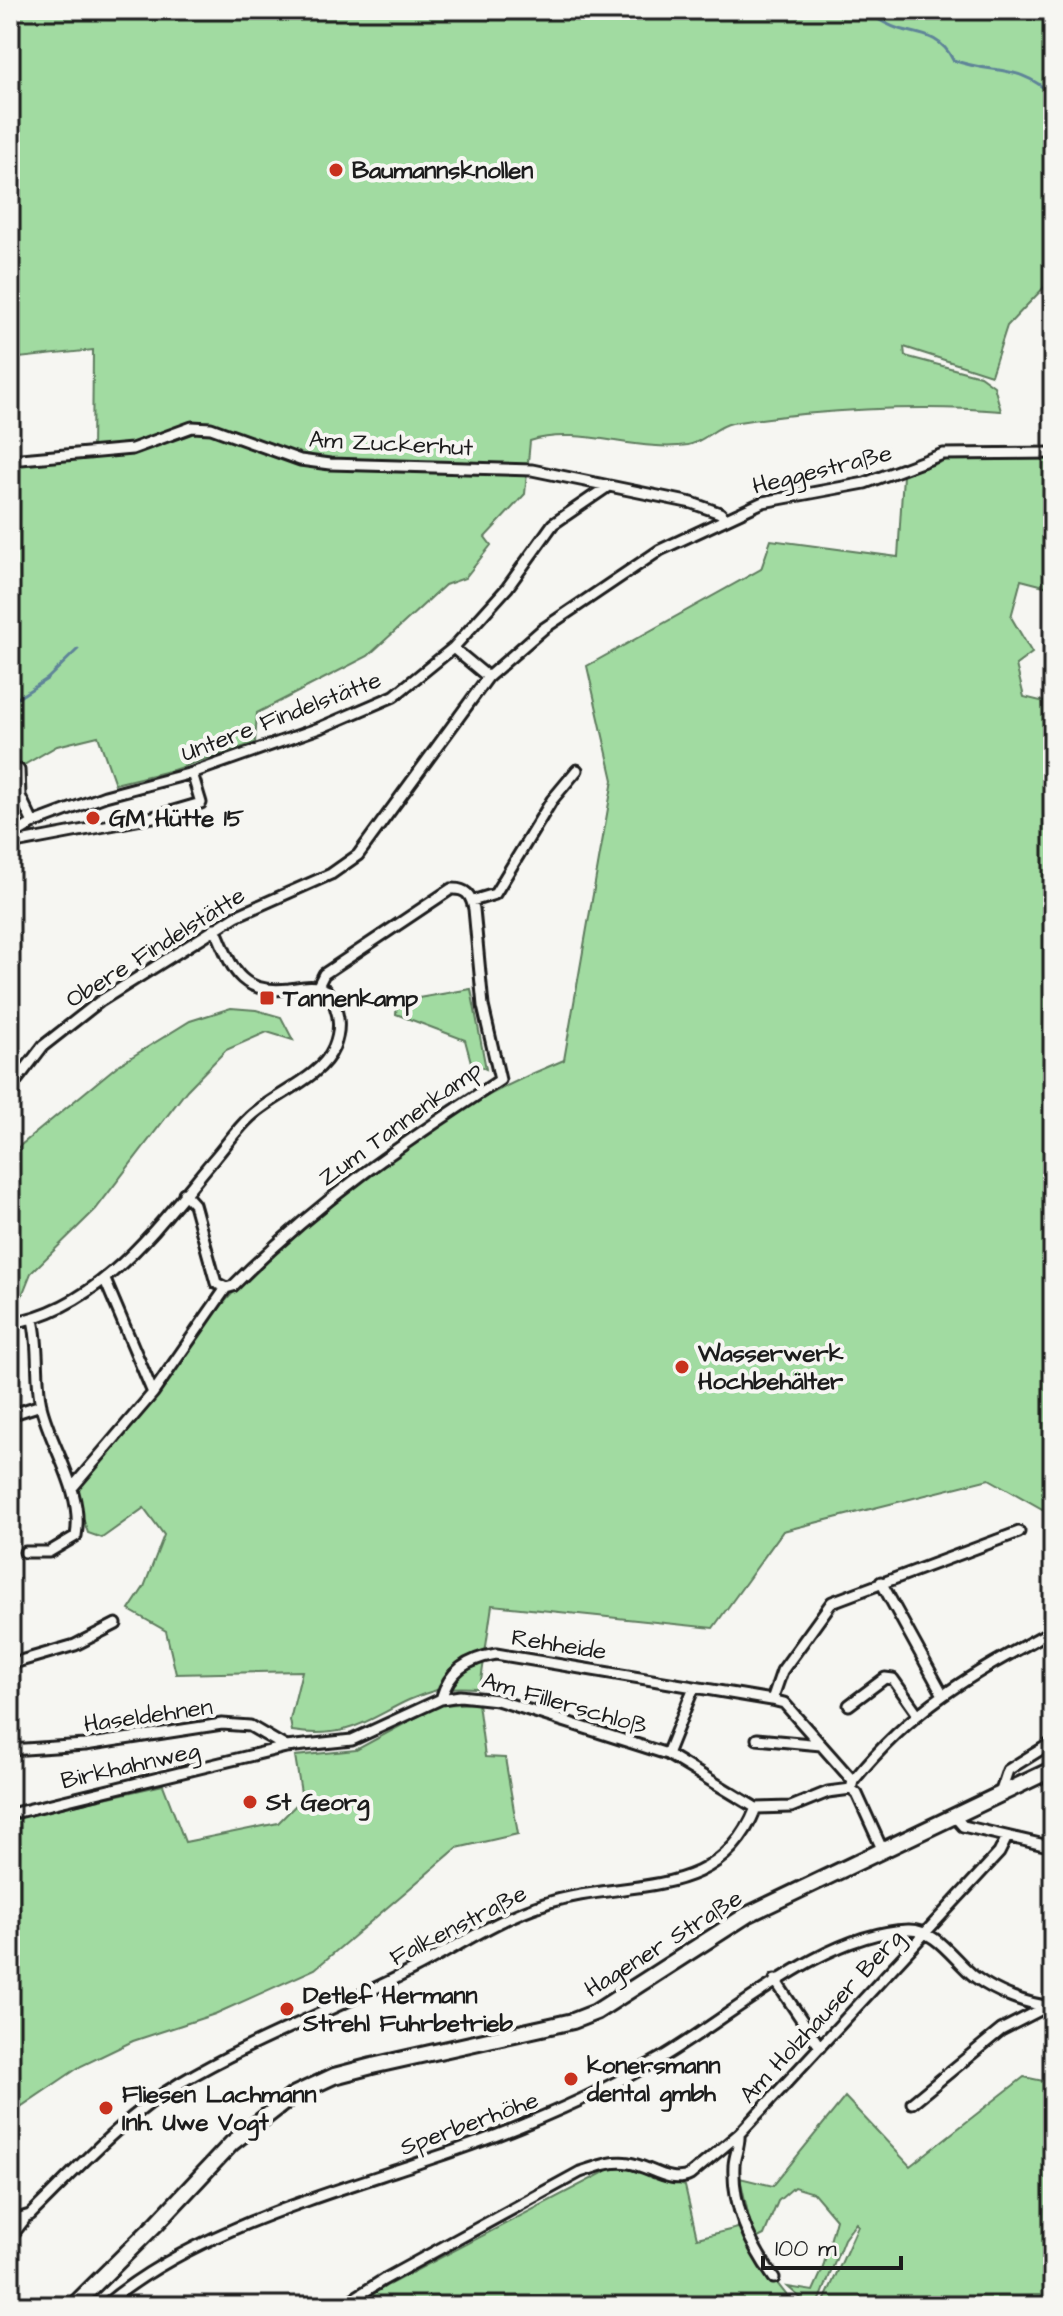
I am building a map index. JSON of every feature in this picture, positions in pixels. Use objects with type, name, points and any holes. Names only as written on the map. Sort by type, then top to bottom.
[{"type":"main road","name":"Hagener Straße","points":[[73,2306],[232,2143],[257,2120],[295,2094],[334,2076],[573,2021],[596,2012],[728,1925],[1053,1769]]},
{"type":"street","name":"Am Zuckerhut","points":[[10,460],[132,449],[192,427],[211,428],[300,460],[330,464],[512,467],[692,503],[720,513],[725,518]]},
{"type":"street","name":"Heggestraße","points":[[574,607],[647,558],[763,502],[883,479],[943,454],[1053,453]]},
{"type":"street","name":"Untere Findelstätte","points":[[10,837],[33,823],[105,796],[192,773],[322,727],[394,696],[453,648],[507,588],[553,524],[607,487]]},
{"type":"street","name":"Obere Findelstätte","points":[[10,1089],[43,1046],[67,1025],[215,928],[331,874],[358,855],[488,677],[574,607]]},
{"type":"street","points":[[453,648],[488,677]]},
{"type":"street","points":[[19,770],[20,796],[33,823]]},
{"type":"street","points":[[318,986],[324,974],[451,889],[461,889],[472,901],[495,894],[552,800],[577,770]]},
{"type":"street","points":[[10,844],[153,817],[201,803],[192,773]]},
{"type":"street","name":"Zum Tannenkamp","points":[[72,1488],[153,1393],[226,1288],[233,1286],[287,1232],[382,1156],[500,1080],[483,1006],[472,901]]},
{"type":"street","points":[[10,1323],[33,1320],[63,1308],[105,1280],[249,1117],[308,1076],[328,1056],[338,1030],[334,1000],[318,986],[268,990],[252,986],[229,964],[215,928]]},
{"type":"street","points":[[184,1193],[194,1204],[216,1283],[226,1288]]},
{"type":"street","points":[[105,1280],[153,1393]]},
{"type":"street","points":[[25,1552],[36,1555],[49,1552],[76,1536],[78,1526],[72,1488],[41,1405],[33,1320]]},
{"type":"street","points":[[10,1415],[41,1405]]},
{"type":"street","points":[[772,1700],[782,1671],[821,1612],[832,1602],[1019,1532]]},
{"type":"street","points":[[881,1582],[942,1693]]},
{"type":"street","points":[[10,1664],[75,1645],[116,1624]]},
{"type":"street","points":[[756,1808],[791,1807],[852,1785],[917,1713],[942,1693],[1053,1630]]},
{"type":"street","name":"Rehheide","points":[[441,1699],[447,1678],[466,1663],[496,1654],[772,1700],[784,1703],[852,1785]]},
{"type":"street","points":[[849,1705],[885,1678],[893,1679],[917,1713]]},
{"type":"street","points":[[667,1754],[694,1687]]},
{"type":"street","name":"Am Fillerschloß","points":[[260,1756],[286,1747],[321,1746],[352,1740],[441,1699],[478,1696],[667,1754],[756,1808]]},
{"type":"street","name":"Haseldehnen","points":[[10,1750],[85,1745],[175,1728],[222,1724],[250,1726],[286,1747]]},
{"type":"street","points":[[757,1739],[821,1745]]},
{"type":"street","points":[[999,1797],[1008,1770],[1053,1742]]},
{"type":"street","name":"Birkhahnweg","points":[[10,1814],[260,1756]]},
{"type":"street","points":[[852,1785],[883,1851]]},
{"type":"street","name":"Falkenstraße","points":[[10,2238],[24,2220],[138,2113],[179,2084],[415,1969],[502,1921],[584,1893],[661,1884],[693,1875],[721,1861],[737,1844],[756,1808]]},
{"type":"street","points":[[956,1818],[963,1826],[1053,1847]]},
{"type":"street","name":"Am Holzhauser Berg","points":[[342,2306],[383,2280],[580,2172],[603,2164],[627,2162],[667,2177],[684,2179],[739,2134],[999,1853],[1007,1837]]},
{"type":"street","name":"Sperberhöhe","points":[[104,2306],[148,2274],[297,2202],[420,2163],[564,2110],[660,2058],[775,1980],[848,1945],[909,1930],[927,1932]]},
{"type":"street","points":[[927,1932],[974,1976],[996,1991],[1050,2007]]},
{"type":"street","points":[[775,1980],[820,2047]]},
{"type":"street","points":[[912,2103],[1001,2030],[1050,2007]]},
{"type":"street","points":[[739,2134],[740,2145],[734,2168],[742,2217],[753,2248],[774,2278]]},
{"type":"street","points":[[10,2221],[24,2220]]},
{"type":"green space","points":[[10,10],[1053,10],[1053,278],[1007,326],[991,375],[904,347],[905,356],[980,376],[994,386],[1001,411],[901,408],[798,415],[732,423],[688,445],[649,446],[568,436],[530,441],[525,494],[485,537],[491,545],[465,578],[445,585],[368,656],[257,713],[255,743],[173,770],[115,784],[98,736],[57,746],[10,773],[10,466],[92,456],[93,350],[10,359]]},
{"type":"green space","points":[[951,458],[1053,458],[1053,568],[1048,587],[1021,580],[1011,617],[1032,653],[1016,665],[1024,697],[1053,704],[1053,1515],[989,1479],[783,1531],[713,1628],[492,1605],[480,1688],[437,1690],[354,1727],[336,1731],[292,1731],[290,1720],[302,1671],[176,1674],[166,1631],[129,1610],[144,1587],[164,1535],[144,1508],[102,1538],[88,1533],[80,1509],[78,1488],[144,1412],[220,1307],[302,1225],[384,1160],[427,1131],[471,1104],[564,1060],[613,780],[587,666],[761,569],[771,540],[898,557],[903,475]]},
{"type":"green space","points":[[471,989],[486,1069],[471,1062],[465,1040],[396,1014],[397,1005],[381,996],[407,1000]]},
{"type":"green space","points":[[231,1008],[256,1010],[281,1017],[293,1040],[267,1032],[226,1050],[187,1090],[96,1209],[31,1273],[15,1313],[10,1314],[10,1154],[117,1066],[190,1021]]},
{"type":"green space","points":[[478,1703],[485,1757],[505,1758],[518,1834],[457,1848],[315,1969],[215,2014],[133,2041],[81,2066],[10,2114],[10,1857],[19,1852],[10,1819],[163,1785],[185,1842],[278,1823],[302,1799],[295,1756],[356,1750],[439,1705]]},
{"type":"green space","points":[[1024,2077],[1053,2083],[1053,2306],[822,2306],[858,2226],[856,2223],[844,2239],[818,2305],[803,2300],[788,2287],[813,2291],[822,2271],[836,2219],[814,2193],[794,2187],[778,2201],[764,2235],[754,2240],[740,2178],[773,2186],[845,2097],[910,2166]]},
{"type":"green space","points":[[614,2167],[643,2171],[685,2186],[697,2238],[742,2227],[748,2246],[795,2306],[354,2306],[388,2285]]},
{"type":"waterway","points":[[863,10],[894,27],[937,41],[953,60],[1018,74],[1053,96]]},
{"type":"waterway","points":[[10,703],[47,679],[78,649]]},
{"type":"place","name":"Baumannsknollen","points":[[336,170]]},
{"type":"place","name":"GM Hütte 15","points":[[93,818]]},
{"type":"place","name":"Tannenkamp","points":[[267,998]]},
{"type":"place","name":"Wasserwerk Hochbehälter","points":[[682,1367]]},
{"type":"place","name":"St Georg","points":[[250,1802]]},
{"type":"place","name":"Detlef Hermann Strehl Fuhrbetrieb","points":[[287,2009]]},
{"type":"place","name":"konersmann dental gmbh","points":[[571,2079]]},
{"type":"place","name":"Fliesen Lachmann Inh. Uwe Vogt","points":[[106,2108]]}]
